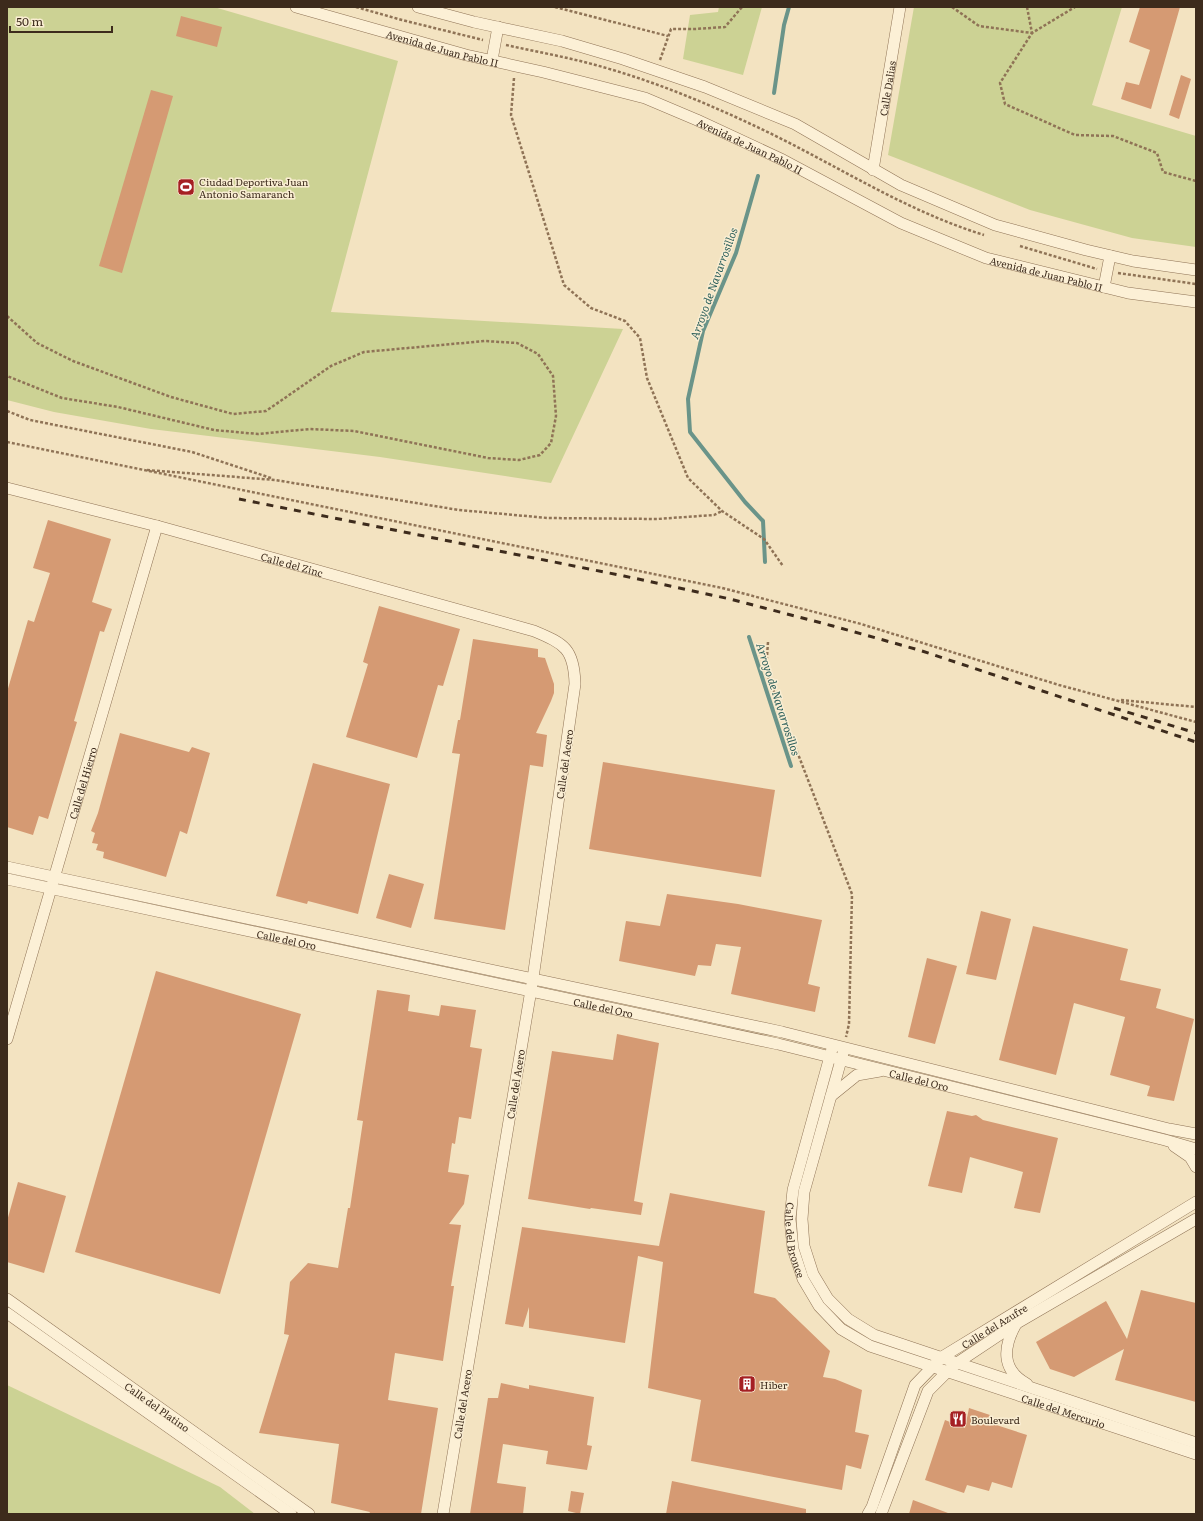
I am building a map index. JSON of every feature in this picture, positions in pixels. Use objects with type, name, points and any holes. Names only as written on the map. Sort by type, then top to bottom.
[{"type":"street","name":"Avenida de Juan Pablo II","points":[[296,7],[515,66],[645,98],[697,120],[783,160],[901,223],[986,258],[1128,293],[1196,302]]},
{"type":"street","points":[[418,7],[562,41],[705,87],[795,124],[901,185],[995,225],[1110,256],[1196,270]]},
{"type":"street","name":"Calle Dalias","points":[[873,170],[900,7]]},
{"type":"street","points":[[492,60],[498,27]]},
{"type":"street","points":[[1104,287],[1110,256]]},
{"type":"street","name":"Calle del Zinc","points":[[7,488],[157,526],[534,631],[555,640],[570,654]]},
{"type":"street","name":"Calle del Hierro","points":[[7,1039],[157,526]]},
{"type":"street","name":"Calle del Acero","points":[[443,1514],[533,978],[575,684],[575,668],[570,654]]},
{"type":"street","name":"Calle del Oro","points":[[7,867],[533,978],[839,1046],[1169,1129],[1196,1134]]},
{"type":"street","name":"Calle del Oro","points":[[7,879],[830,1056],[1196,1149]]},
{"type":"street","name":"Calle del Bronce","points":[[839,1046],[830,1056],[793,1190],[790,1218],[793,1249],[807,1286],[819,1306],[841,1328],[870,1346],[931,1366]]},
{"type":"street","name":"Calle del Bronce","points":[[839,1046],[841,1059],[804,1192],[802,1218],[804,1246],[813,1274],[828,1299],[848,1319],[874,1335],[942,1357]]},
{"type":"street","points":[[831,1096],[857,1074],[886,1070]]},
{"type":"street","points":[[1165,1140],[1190,1157],[1196,1167]]},
{"type":"street","name":"Calle del Azufre","points":[[868,1514],[872,1507],[915,1385],[931,1366],[942,1357],[1195,1200]]},
{"type":"street","name":"Calle del Azufre","points":[[881,1514],[928,1391],[948,1371],[957,1363],[1017,1323],[1196,1219]]},
{"type":"street","name":"Calle del Platino","points":[[7,1300],[309,1514]]},
{"type":"street","name":"Calle del Platino","points":[[7,1313],[290,1514]]},
{"type":"street","points":[[1017,1323],[1009,1336],[1006,1351],[1007,1364],[1019,1380],[1042,1392]]},
{"type":"street","name":"Calle del Mercurio","points":[[942,1357],[1196,1443]]},
{"type":"street","name":"Calle del Mercurio","points":[[931,1366],[1196,1454]]},
{"type":"path","points":[[555,7],[668,36]]},
{"type":"path","points":[[656,70],[671,29],[695,30],[725,27],[742,7]]},
{"type":"path","points":[[952,7],[980,26],[1032,33]]},
{"type":"path","points":[[1027,7],[1032,33]]},
{"type":"path","points":[[1075,7],[1032,33],[1000,83],[1006,104],[1075,135],[1113,136],[1157,153],[1163,172],[1196,181]]},
{"type":"path","points":[[515,66],[512,116],[564,285],[591,308],[625,322],[640,338],[648,378],[688,478],[722,511],[764,539],[784,566]]},
{"type":"path","points":[[7,316],[37,343],[73,361],[171,397],[233,414],[266,411],[331,366],[364,352],[485,340],[518,344],[538,354],[553,376],[556,416],[551,443],[540,455],[519,460],[488,458],[354,431],[310,428],[258,434],[214,430],[118,406],[62,398],[7,376]]},
{"type":"path","points":[[7,411],[30,420],[192,452],[275,480]]},
{"type":"path","points":[[7,442],[722,588],[861,624],[1059,685],[1196,722]]},
{"type":"path","points":[[134,469],[275,480],[459,510],[548,518],[657,520],[714,515],[722,511]]},
{"type":"path","points":[[768,642],[766,671],[852,894],[849,1024],[839,1046]]},
{"type":"path","points":[[1112,700],[1196,707]]},
{"type":"green space","name":"Ciudad Deportiva Juan Antonio Samaranch","points":[[7,7],[214,7],[398,61],[331,312],[623,329],[551,483],[380,457],[151,429],[54,412],[7,400]]},
{"type":"green space","points":[[719,7],[762,7],[743,75],[683,59],[690,15],[718,12]]},
{"type":"green space","points":[[914,7],[1122,7],[1092,105],[1196,136],[1196,247],[1132,238],[1030,210],[888,155]]},
{"type":"green space","points":[[7,1385],[220,1487],[255,1514],[7,1514]]},
{"type":"building","points":[[1140,7],[1180,7],[1151,109],[1121,99],[1126,82],[1139,85],[1150,50],[1129,42]]},
{"type":"building","points":[[181,16],[222,27],[217,47],[176,36]]},
{"type":"building","points":[[1181,75],[1191,79],[1179,119],[1169,115]]},
{"type":"building","points":[[151,90],[173,96],[122,273],[99,266]]},
{"type":"building","points":[[48,520],[111,539],[92,602],[112,609],[104,632],[100,631],[74,721],[77,722],[48,819],[39,816],[33,835],[7,827],[7,692],[28,620],[34,622],[50,573],[33,568]]},
{"type":"building","points":[[379,606],[460,629],[443,686],[438,685],[417,758],[346,737],[368,664],[363,662]]},
{"type":"building","points":[[473,639],[538,649],[538,657],[545,658],[554,684],[554,693],[536,733],[547,735],[543,767],[530,765],[505,930],[434,919],[460,754],[452,753],[458,720],[460,720]]},
{"type":"building","points":[[120,733],[189,752],[192,747],[210,753],[187,834],[180,831],[166,877],[103,858],[104,852],[96,850],[98,844],[92,843],[95,833],[91,831],[98,813]]},
{"type":"building","points":[[603,762],[775,790],[761,877],[589,849]]},
{"type":"building","points":[[313,763],[390,784],[358,914],[308,901],[307,904],[276,896]]},
{"type":"building","points":[[389,874],[424,884],[411,928],[376,918]]},
{"type":"building","points":[[667,894],[738,904],[822,920],[808,984],[820,987],[815,1012],[731,994],[741,947],[716,944],[711,966],[698,965],[695,976],[619,961],[626,921],[660,926]]},
{"type":"building","points":[[981,911],[1011,919],[996,980],[966,974]]},
{"type":"building","points":[[1033,926],[1128,949],[1120,980],[1161,989],[1156,1008],[1194,1019],[1174,1101],[1147,1096],[1150,1086],[1110,1075],[1125,1017],[1074,1003],[1056,1075],[999,1060]]},
{"type":"building","points":[[927,958],[957,966],[935,1044],[908,1037]]},
{"type":"building","points":[[156,971],[301,1014],[220,1294],[75,1252]]},
{"type":"building","points":[[377,990],[410,995],[408,1011],[439,1016],[441,1005],[476,1010],[470,1047],[482,1049],[471,1119],[459,1117],[455,1144],[452,1143],[448,1172],[469,1175],[464,1204],[449,1224],[461,1225],[451,1286],[454,1286],[443,1361],[395,1353],[388,1400],[438,1408],[421,1514],[369,1514],[370,1512],[331,1503],[339,1444],[259,1433],[289,1335],[284,1334],[290,1282],[308,1263],[338,1268],[348,1208],[350,1208],[363,1121],[357,1120]]},
{"type":"building","points":[[617,1034],[659,1043],[634,1201],[643,1203],[641,1215],[590,1209],[528,1199],[552,1051],[613,1060]]},
{"type":"building","points":[[947,1111],[972,1116],[976,1115],[983,1120],[1058,1138],[1040,1213],[1014,1208],[1023,1172],[970,1157],[962,1193],[928,1186]]},
{"type":"building","points":[[18,1182],[66,1196],[44,1273],[7,1262],[7,1221]]},
{"type":"building","name":"Hiber","points":[[670,1193],[765,1211],[754,1293],[775,1298],[830,1351],[823,1377],[835,1379],[862,1390],[855,1432],[869,1435],[861,1469],[846,1465],[842,1490],[691,1461],[701,1400],[648,1388],[663,1262],[638,1256],[625,1343],[529,1328],[529,1307],[523,1327],[505,1324],[522,1227],[659,1246]]},
{"type":"building","points":[[1141,1290],[1196,1303],[1196,1402],[1115,1380],[1124,1349],[1074,1377],[1050,1369],[1036,1342],[1106,1301],[1127,1339]]},
{"type":"building","points":[[501,1383],[529,1389],[529,1385],[594,1397],[587,1445],[592,1446],[587,1470],[546,1464],[548,1451],[503,1444],[497,1483],[526,1487],[523,1514],[470,1514],[488,1398],[498,1398]]},
{"type":"building","points":[[969,1408],[990,1415],[987,1422],[1027,1435],[1012,1488],[992,1482],[989,1491],[967,1485],[964,1493],[925,1480],[945,1420],[965,1428]]},
{"type":"building","points":[[672,1481],[806,1509],[806,1514],[666,1514]]},
{"type":"building","points":[[571,1491],[584,1493],[580,1514],[568,1511]]},
{"type":"building","points":[[913,1500],[948,1513],[909,1514]]},
{"type":"waterway","name":"Arroyo de Navarrosillos","points":[[774,93],[784,25],[789,7]]},
{"type":"waterway","name":"Arroyo de Navarrosillos","points":[[758,176],[736,253],[703,331],[688,399],[690,432],[745,502],[763,521],[765,562]]},
{"type":"waterway","name":"Arroyo de Navarrosillos","points":[[749,637],[791,766]]},
{"type":"railway","points":[[239,499],[624,576],[730,599],[919,650],[1196,742]]},
{"type":"railway","points":[[1114,708],[1196,733]]},
{"type":"place","name":"Ciudad Deportiva Juan Antonio Samaranch","points":[[186,187]]},
{"type":"place","name":"Hiber","points":[[747,1384]]},
{"type":"place","name":"Boulevard","points":[[958,1419]]}]
